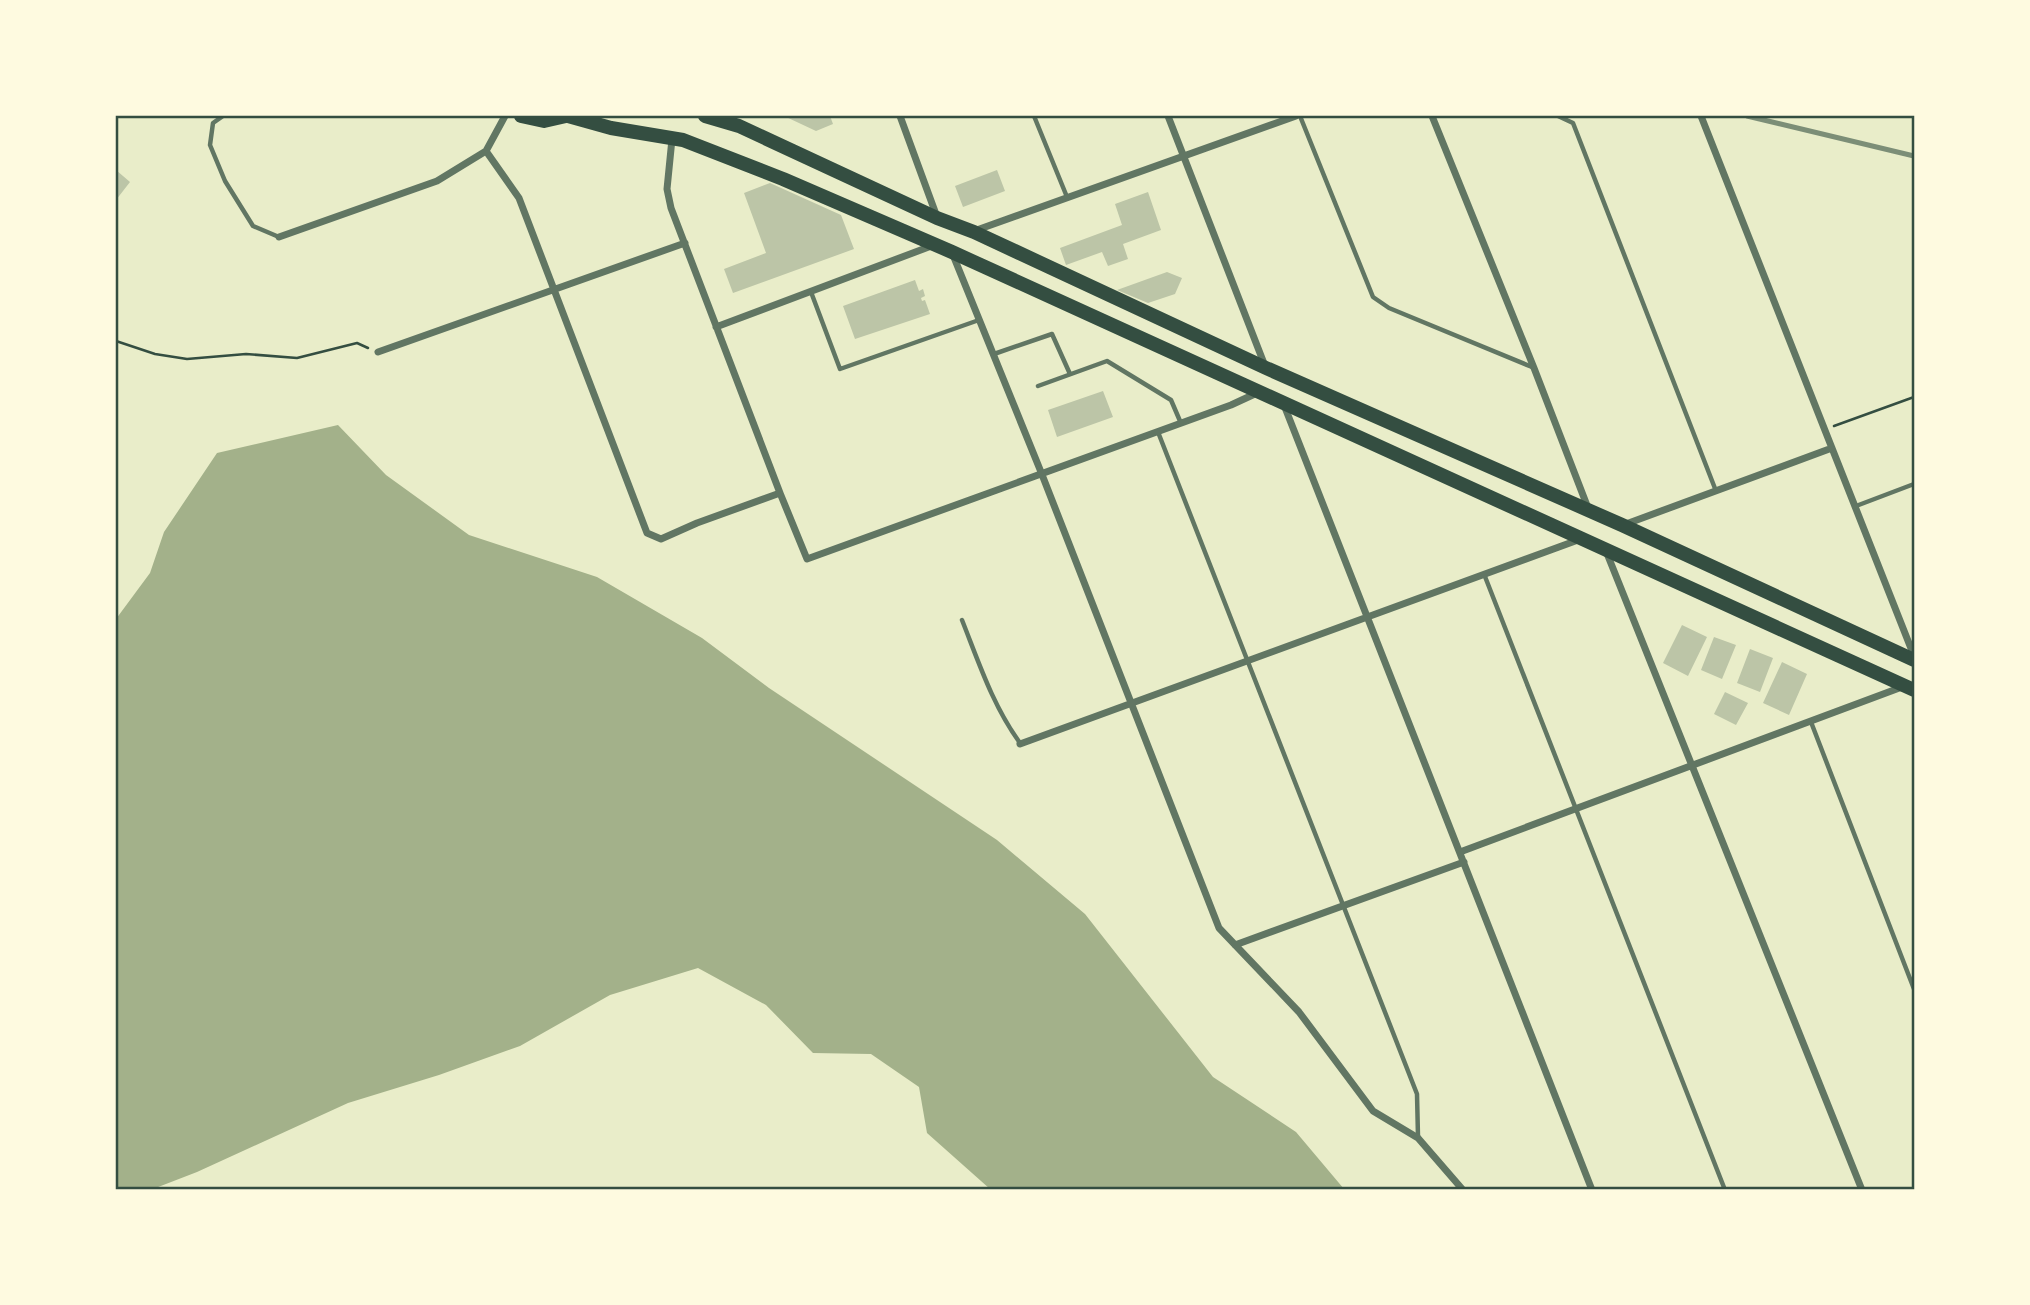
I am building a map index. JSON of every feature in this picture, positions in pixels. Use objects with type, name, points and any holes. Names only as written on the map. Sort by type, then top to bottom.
[{"type":"highway","points":[[521,116],[544,121],[567,116],[611,128],[683,141],[783,179],[952,252],[1910,688]]},
{"type":"highway","points":[[705,116],[739,126],[1266,368],[1914,658]]},
{"type":"street","points":[[279,237],[437,180],[486,151],[505,116]]},
{"type":"street","points":[[900,116],[937,218]]},
{"type":"street","points":[[1168,116],[1266,368]]},
{"type":"street","points":[[974,232],[1298,116]]},
{"type":"street","points":[[1432,116],[1534,368],[1588,511]]},
{"type":"street","points":[[1701,116],[1914,658]]},
{"type":"street","points":[[672,139],[667,189],[671,208],[807,559],[1257,393]]},
{"type":"street","points":[[486,151],[519,198],[648,533],[661,539],[780,493]]},
{"type":"street","points":[[378,352],[685,243]]},
{"type":"street","points":[[716,327],[934,246]]},
{"type":"street","points":[[952,252],[1219,928],[1299,1012],[1373,1111],[1418,1138],[1463,1189]]},
{"type":"street","points":[[1284,404],[1365,619],[1464,862],[1591,1189]]},
{"type":"street","points":[[1622,526],[1832,448]]},
{"type":"street","points":[[1020,744],[1580,539]]},
{"type":"street","points":[[1606,551],[1862,1189]]},
{"type":"street","points":[[1460,852],[1910,688]]},
{"type":"street","points":[[1235,945],[1464,862]]},
{"type":"lane","points":[[223,116],[213,122],[210,145],[225,181],[253,226],[279,237]]},
{"type":"lane","points":[[1034,116],[1067,197]]},
{"type":"lane","points":[[1298,116],[1373,297],[1390,308],[1534,368]]},
{"type":"lane","points":[[1558,116],[1573,123],[1716,491]]},
{"type":"lane","points":[[811,292],[840,369],[979,320]]},
{"type":"lane","points":[[993,354],[1052,334],[1070,374]]},
{"type":"lane","points":[[1038,386],[1107,361],[1171,400],[1180,421]]},
{"type":"lane","points":[[1157,429],[1250,661],[1417,1094],[1418,1138]]},
{"type":"lane","points":[[1856,506],[1914,484]]},
{"type":"lane","points":[[1485,574],[1574,809],[1725,1189]]},
{"type":"lane","points":[[962,620],[1004,722],[1020,744]]},
{"type":"lane","points":[[1811,722],[1914,989]]},
{"type":"path","points":[[116,341],[155,354],[187,359],[246,354],[298,358],[357,343],[378,352]]},
{"type":"path","points":[[1825,430],[1914,397]]},
{"type":"shaded area","points":[[338,425],[386,475],[469,535],[597,577],[702,638],[769,688],[997,840],[1085,914],[1213,1077],[1296,1132],[1344,1189],[990,1189],[927,1133],[919,1087],[871,1054],[813,1053],[766,1005],[698,968],[610,995],[520,1046],[348,1103],[197,1172],[153,1189],[116,1189],[116,619],[150,573],[164,532],[217,453]]},
{"type":"building","points":[[784,116],[830,116],[833,124],[816,131]]},
{"type":"building","points":[[116,170],[130,182],[116,200]]},
{"type":"building","points":[[997,170],[1005,191],[963,207],[955,186]]},
{"type":"building","points":[[770,183],[841,215],[854,249],[733,293],[724,269],[766,253],[744,193]]},
{"type":"building","points":[[1148,192],[1161,230],[1123,244],[1128,259],[1108,266],[1102,252],[1066,265],[1060,248],[1122,225],[1115,204]]},
{"type":"building","points":[[1167,272],[1182,278],[1175,294],[1148,303],[1117,290]]},
{"type":"building","points":[[915,280],[919,291],[923,289],[925,296],[921,298],[922,301],[925,300],[930,314],[855,339],[843,306]]},
{"type":"building","points":[[1103,391],[1113,417],[1057,437],[1048,410]]},
{"type":"building","points":[[1682,625],[1707,637],[1688,676],[1663,663]]},
{"type":"building","points":[[1714,637],[1736,645],[1722,679],[1701,670]]},
{"type":"building","points":[[1750,649],[1773,658],[1760,692],[1737,683]]},
{"type":"building","points":[[1782,662],[1807,674],[1789,715],[1763,703]]},
{"type":"building","points":[[1725,692],[1748,703],[1736,725],[1714,714]]},
{"type":"railway","points":[[1747,116],[1914,156]]}]
